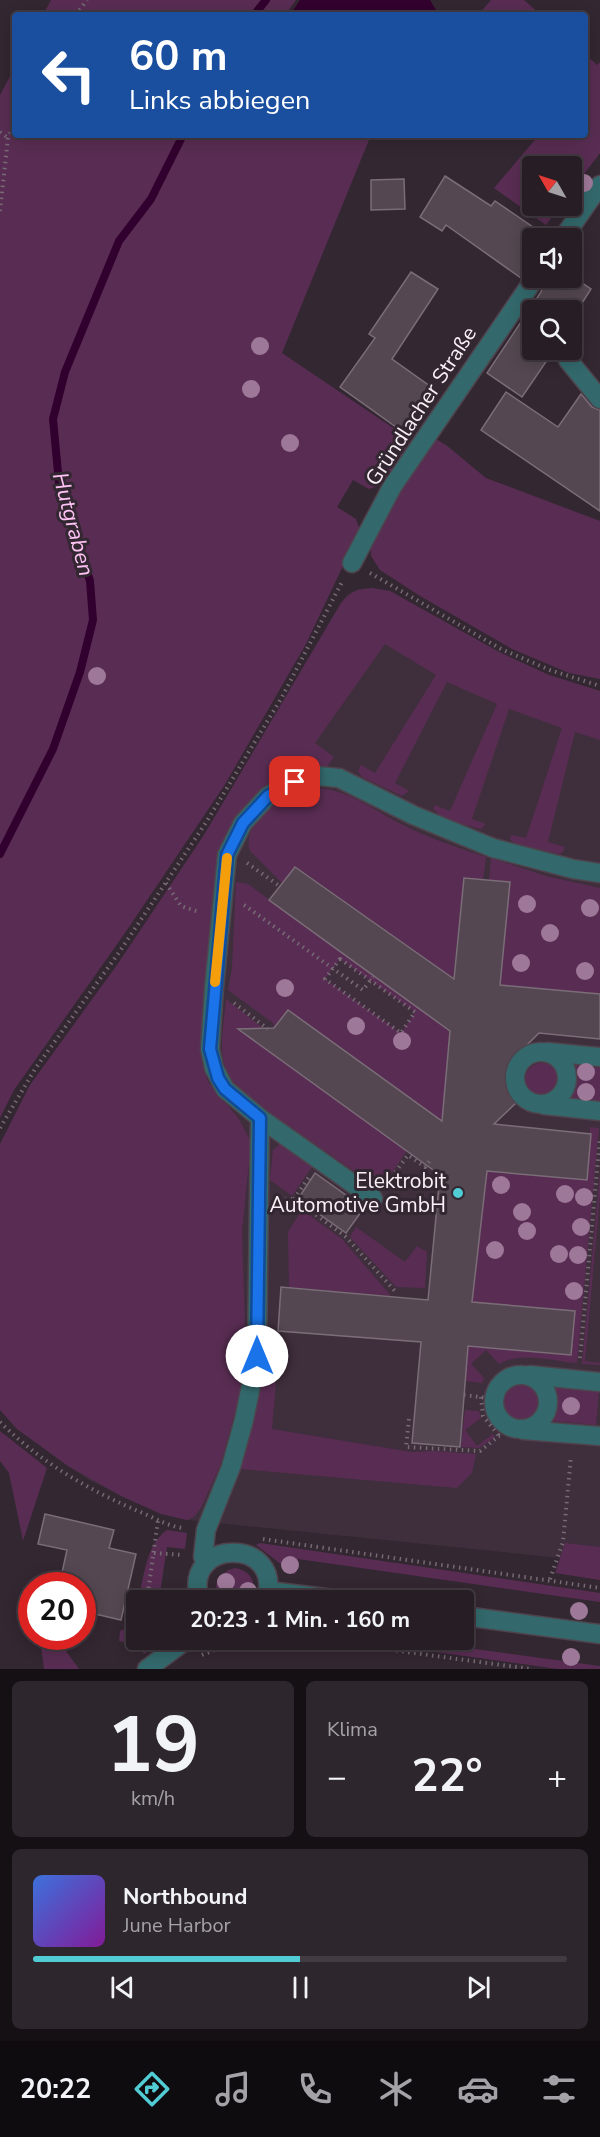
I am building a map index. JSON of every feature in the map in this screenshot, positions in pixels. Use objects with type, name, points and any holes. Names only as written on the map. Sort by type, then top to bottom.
[{"type":"street","points":[[570,228],[600,185]]},
{"type":"street","name":"Gründlacher Straße","points":[[352,563],[393,487],[528,288]]},
{"type":"street","points":[[568,360],[600,399]]},
{"type":"street","points":[[373,1198],[260,1118],[225,1089],[218,1078],[210,1049],[223,891],[229,851],[243,823],[268,796],[295,782],[318,776],[339,778],[414,816],[494,848],[573,869],[600,873]]},
{"type":"street","points":[[600,1057],[544,1052],[529,1054],[521,1060],[511,1076],[519,1094],[533,1104],[600,1111]]},
{"type":"street","points":[[543,1105],[559,1098],[564,1091],[567,1077],[561,1062],[544,1052]]},
{"type":"street","points":[[207,1562],[204,1557],[206,1530],[231,1467],[244,1420],[257,1356],[260,1118]]},
{"type":"street","points":[[515,1434],[534,1426],[547,1410],[548,1400],[543,1384],[525,1374]]},
{"type":"street","points":[[515,1434],[512,1428],[503,1423],[497,1415],[488,1398],[504,1381],[514,1375],[525,1374],[600,1382]]},
{"type":"street","points":[[515,1434],[600,1436]]},
{"type":"street","points":[[199,1590],[198,1582],[207,1562],[224,1553],[244,1553],[262,1566],[267,1576],[267,1590]]},
{"type":"street","points":[[474,1617],[600,1634]]},
{"type":"street","points":[[147,1669],[173,1650]]},
{"type":"path","points":[[0,211],[8,138],[12,129]]},
{"type":"path","points":[[0,132],[8,138]]},
{"type":"path","points":[[0,1128],[34,1069],[120,951],[207,821],[282,697],[352,563],[501,649],[550,670],[600,686]]},
{"type":"path","points":[[229,851],[281,887]]},
{"type":"path","points":[[166,883],[182,906],[221,919]]},
{"type":"path","points":[[223,891],[363,990],[371,978]]},
{"type":"path","points":[[340,959],[371,978],[415,1012],[401,1033],[325,979],[333,968],[340,959]]},
{"type":"path","points":[[214,988],[268,1029]]},
{"type":"path","points":[[578,1380],[600,1138]]},
{"type":"path","points":[[373,1198],[408,1155],[425,1167],[431,1159]]},
{"type":"path","points":[[294,1199],[345,1236],[395,1291]]},
{"type":"path","points":[[464,1395],[488,1398],[483,1416],[499,1436]]},
{"type":"path","points":[[409,1419],[406,1447],[480,1451],[499,1436],[515,1434]]},
{"type":"path","points":[[0,1422],[32,1451],[85,1486],[177,1527],[206,1530]]},
{"type":"path","points":[[550,1579],[563,1542],[572,1446]]},
{"type":"path","points":[[148,1590],[158,1520]]},
{"type":"path","points":[[253,1537],[600,1587]]},
{"type":"path","points":[[392,1650],[531,1669]]},
{"type":"shaded area","points":[[51,0],[296,0],[287,12],[45,12]]},
{"type":"shaded area","points":[[300,0],[430,0],[437,12],[292,12]]},
{"type":"shaded area","points":[[491,0],[524,0],[538,12],[481,12]]},
{"type":"shaded area","points":[[588,57],[597,65],[600,62],[600,153],[582,177],[582,156],[522,156],[522,208],[494,188],[536,138],[588,138]]},
{"type":"shaded area","points":[[12,73],[12,138],[370,138],[282,353],[411,440],[382,485],[369,489],[353,480],[337,507],[356,519],[360,530],[306,644],[224,786],[125,933],[14,1090],[0,1118],[0,95]]},
{"type":"shaded area","points":[[533,216],[553,216],[546,225]]},
{"type":"shaded area","points":[[432,437],[446,445],[486,478],[600,521],[600,679],[569,673],[512,649],[380,570],[371,556],[371,542],[400,486]]},
{"type":"shaded area","points":[[372,588],[390,591],[499,652],[549,675],[600,691],[600,1562],[187,1520],[161,1514],[89,1480],[17,1429],[0,1410],[0,1144],[30,1085],[117,965],[204,835],[341,603],[348,594],[358,589]]},
{"type":"shaded area","points":[[372,588],[390,591],[499,652],[549,675],[600,691],[600,740],[575,732],[548,842],[565,847],[562,853],[514,843],[510,839],[511,835],[526,838],[562,728],[509,709],[472,819],[486,824],[481,829],[448,819],[433,808],[435,805],[450,811],[497,704],[447,682],[395,783],[409,791],[402,796],[362,777],[358,771],[361,765],[375,773],[436,675],[385,644],[315,743],[334,757],[326,768],[303,768],[271,782],[244,807],[234,822],[220,855],[216,872],[201,1045],[202,1063],[208,1082],[239,1119],[251,1142],[242,1231],[246,1358],[240,1394],[220,1466],[201,1508],[194,1517],[187,1520],[161,1514],[121,1496],[68,1466],[17,1429],[0,1410],[0,1144],[30,1085],[117,965],[204,835],[341,603],[354,592]]},
{"type":"shaded area","points":[[310,788],[336,791],[347,795],[413,830],[486,857],[483,880],[464,878],[453,978],[296,867],[282,883],[250,851],[249,840],[258,819],[267,810],[289,796]]},
{"type":"shaded area","points":[[491,858],[546,876],[600,888],[600,994],[500,985],[510,882],[489,880]]},
{"type":"shaded area","points":[[236,882],[248,884],[429,1016],[450,1025],[442,1121],[288,1010],[274,1029],[273,1023],[228,990],[232,968]],"holes":[[[340,959],[415,1012],[401,1033],[325,979]]]},
{"type":"shaded area","points":[[226,999],[264,1029],[239,1029],[407,1150],[392,1173],[382,1180],[368,1181],[243,1094],[227,1072],[222,1050]]},
{"type":"shaded area","points":[[542,1063],[554,1068],[559,1080],[554,1092],[542,1097],[530,1092],[525,1080],[530,1068]]},
{"type":"shaded area","points":[[574,1065],[600,1068],[600,1103],[570,1100],[575,1092]]},
{"type":"shaded area","points":[[590,1127],[599,1128],[577,1363],[527,1357],[499,1364],[486,1350],[471,1364],[484,1378],[482,1383],[465,1381],[468,1346],[571,1355],[575,1311],[472,1302],[487,1171],[587,1180]]},
{"type":"shaded area","points":[[280,1144],[312,1167],[292,1196],[270,1180],[273,1150]]},
{"type":"shaded area","points":[[600,1173],[600,1196],[585,1361],[600,1363],[600,1365],[582,1364]]},
{"type":"shaded area","points":[[302,1210],[342,1239],[391,1296],[289,1287],[288,1232]]},
{"type":"shaded area","points":[[356,1227],[405,1262],[417,1246],[427,1252],[425,1288],[396,1287],[350,1237]]},
{"type":"shaded area","points":[[270,1376],[276,1383],[272,1429],[411,1452],[476,1454],[472,1473],[457,1488],[241,1469],[241,1460],[260,1385],[266,1377]]},
{"type":"shaded area","points":[[521,1385],[533,1390],[538,1402],[533,1414],[521,1419],[509,1414],[504,1402],[509,1390]]},
{"type":"shaded area","points":[[555,1387],[599,1391],[596,1425],[552,1421],[557,1408]]},
{"type":"shaded area","points":[[465,1410],[479,1411],[481,1418],[465,1430],[477,1446],[493,1434],[495,1437],[479,1448],[461,1447]]},
{"type":"shaded area","points":[[0,1431],[47,1468],[23,1541],[9,1473],[0,1461]]},
{"type":"shaded area","points":[[167,1530],[187,1533],[185,1549],[167,1547],[161,1590],[140,1590],[150,1552],[160,1536]]},
{"type":"shaded area","points":[[260,1543],[600,1593],[600,1602],[298,1559],[295,1575],[256,1545]]},
{"type":"shaded area","points":[[565,1543],[600,1547],[600,1580],[555,1573]]},
{"type":"shaded area","points":[[235,1568],[250,1575],[253,1590],[217,1590],[217,1580],[228,1570]]},
{"type":"shaded area","points":[[126,1628],[125,1642],[119,1641],[120,1631]]},
{"type":"shaded area","points":[[474,1649],[600,1666],[600,1669],[558,1669],[420,1650]]},
{"type":"shaded area","points":[[42,1650],[66,1650],[79,1669],[44,1669]]},
{"type":"building","points":[[445,176],[491,206],[495,201],[534,228],[522,228],[522,277],[446,225],[442,231],[420,217]]},
{"type":"building","points":[[404,179],[405,209],[371,210],[371,180]]},
{"type":"building","points":[[411,272],[438,289],[392,359],[434,389],[403,432],[340,387],[375,338],[369,334]]},
{"type":"building","points":[[582,283],[591,289],[582,303],[582,300],[536,300],[542,288],[582,288]]},
{"type":"building","points":[[522,320],[522,360],[547,360],[522,397],[487,373]]},
{"type":"building","points":[[506,392],[558,427],[581,394],[592,407],[600,410],[600,511],[481,430]]},
{"type":"building","points":[[295,867],[454,979],[464,878],[510,882],[500,985],[600,994],[600,1039],[539,1033],[512,1060],[507,1071],[507,1082],[517,1102],[494,1124],[591,1134],[587,1180],[487,1171],[472,1302],[575,1311],[571,1355],[468,1346],[460,1447],[412,1443],[421,1342],[278,1331],[281,1287],[428,1300],[440,1175],[238,1029],[274,1028],[288,1010],[442,1121],[450,1031],[269,900]]},
{"type":"building","points":[[315,1173],[364,1208],[346,1233],[298,1199]]},
{"type":"building","points":[[45,1514],[114,1530],[109,1548],[136,1554],[121,1620],[96,1614],[96,1572],[62,1572],[67,1550],[38,1544]]},
{"type":"waterway","name":"Hutgraben","points":[[256,12],[266,0]]},
{"type":"waterway","name":"Hutgraben","points":[[0,854],[53,749],[80,672],[93,620],[90,581],[59,483],[53,419],[65,372],[119,241],[151,199],[182,138]]},
{"type":"slow traffic","points":[[215,982],[227,858]]},
{"type":"place","name":"Elektrobit Automotive GmbH","points":[[458,1193]]},
{"type":"route","points":[[257,1356],[260,1118],[225,1089],[214,1068],[210,1049],[227,855],[243,823],[268,796],[295,782]]}]
